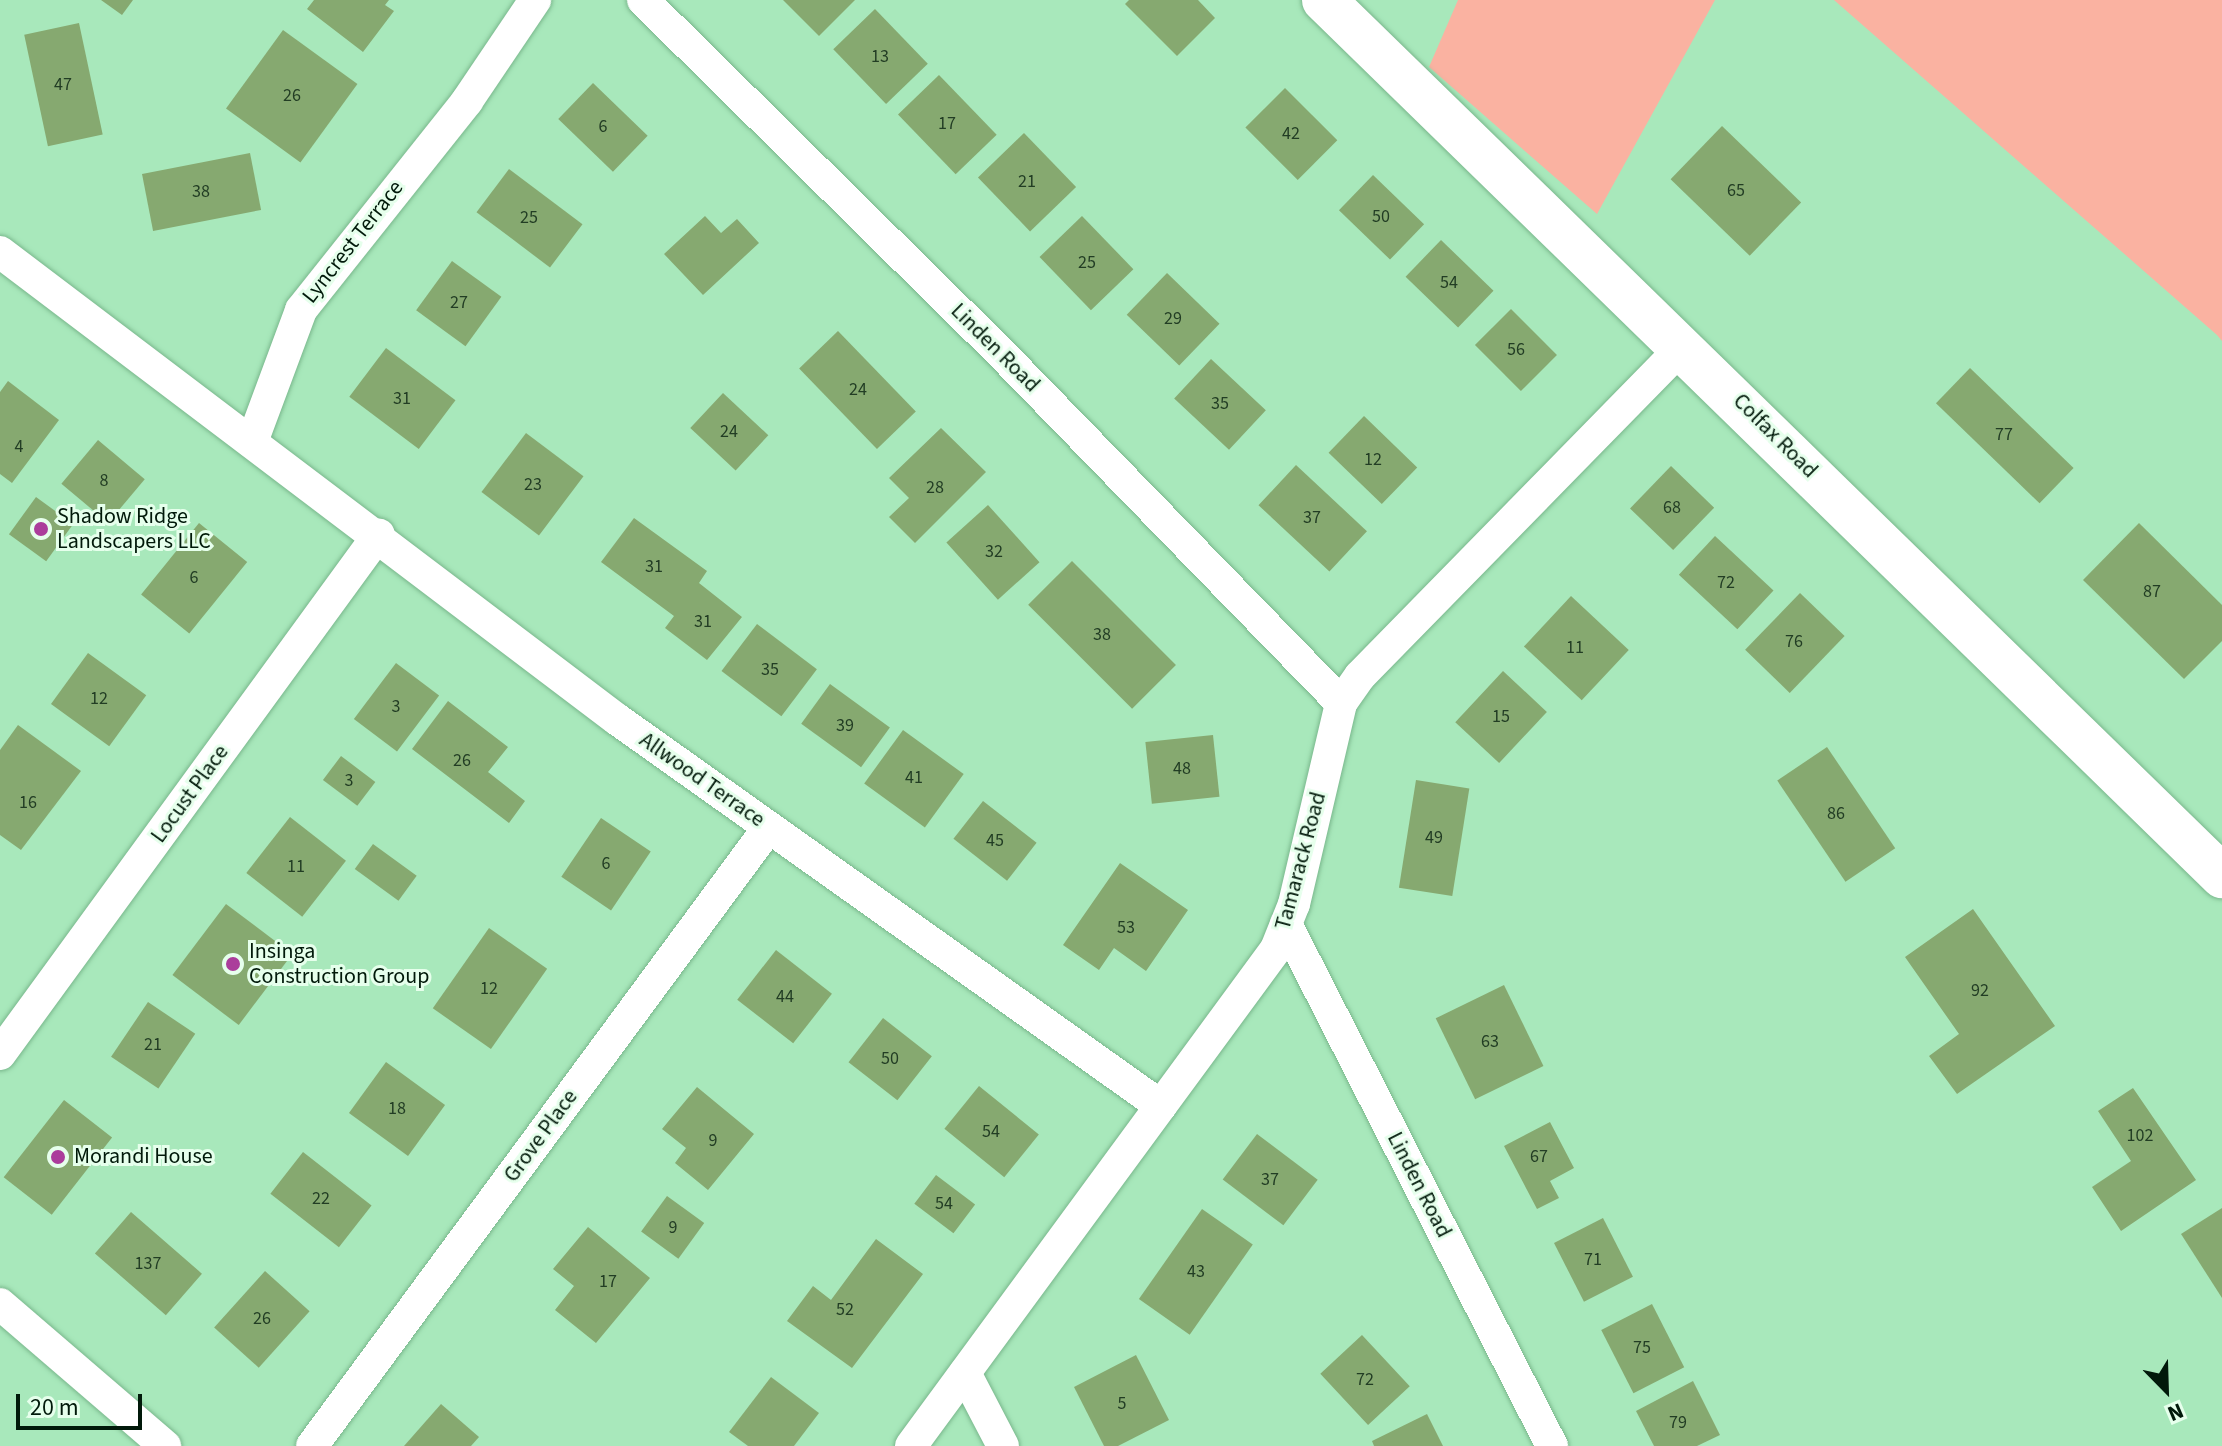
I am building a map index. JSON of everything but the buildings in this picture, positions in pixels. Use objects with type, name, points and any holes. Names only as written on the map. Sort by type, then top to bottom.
[{"type":"main road","name":"Colfax Road","points":[[1324,0],[1684,345],[2222,876]]},
{"type":"street","name":"Lyncrest Terrace","points":[[252,442],[301,310],[467,101],[535,0]]},
{"type":"street","name":"Linden Road","points":[[643,0],[998,350],[1341,703]]},
{"type":"street","points":[[0,252],[252,442]]},
{"type":"street","name":"Tamarack Road","points":[[911,1446],[1276,949],[1286,924],[1341,703],[1360,676],[1684,345]]},
{"type":"street","name":"Allwood Terrace","points":[[252,442],[379,534],[618,720],[1161,1106]]},
{"type":"street","name":"Locust Place","points":[[0,1054],[379,534]]},
{"type":"street","name":"Grove Place","points":[[312,1446],[769,827]]},
{"type":"street","name":"Linden Road","points":[[1286,924],[1552,1446]]},
{"type":"street","points":[[0,1304],[165,1446]]},
{"type":"street","points":[[965,1373],[1003,1446]]},
{"type":"shaded area","points":[[1458,0],[1715,0],[1597,214],[1429,67]]},
{"type":"shaded area","points":[[1834,0],[2222,0],[2222,341],[2217,335]]},
{"type":"place","name":"Shadow Ridge Landscapers LLC","points":[[41,529]]},
{"type":"place","name":"Insinga Construction Group","points":[[233,964]]},
{"type":"place","name":"Morandi House","points":[[58,1157]]}]
